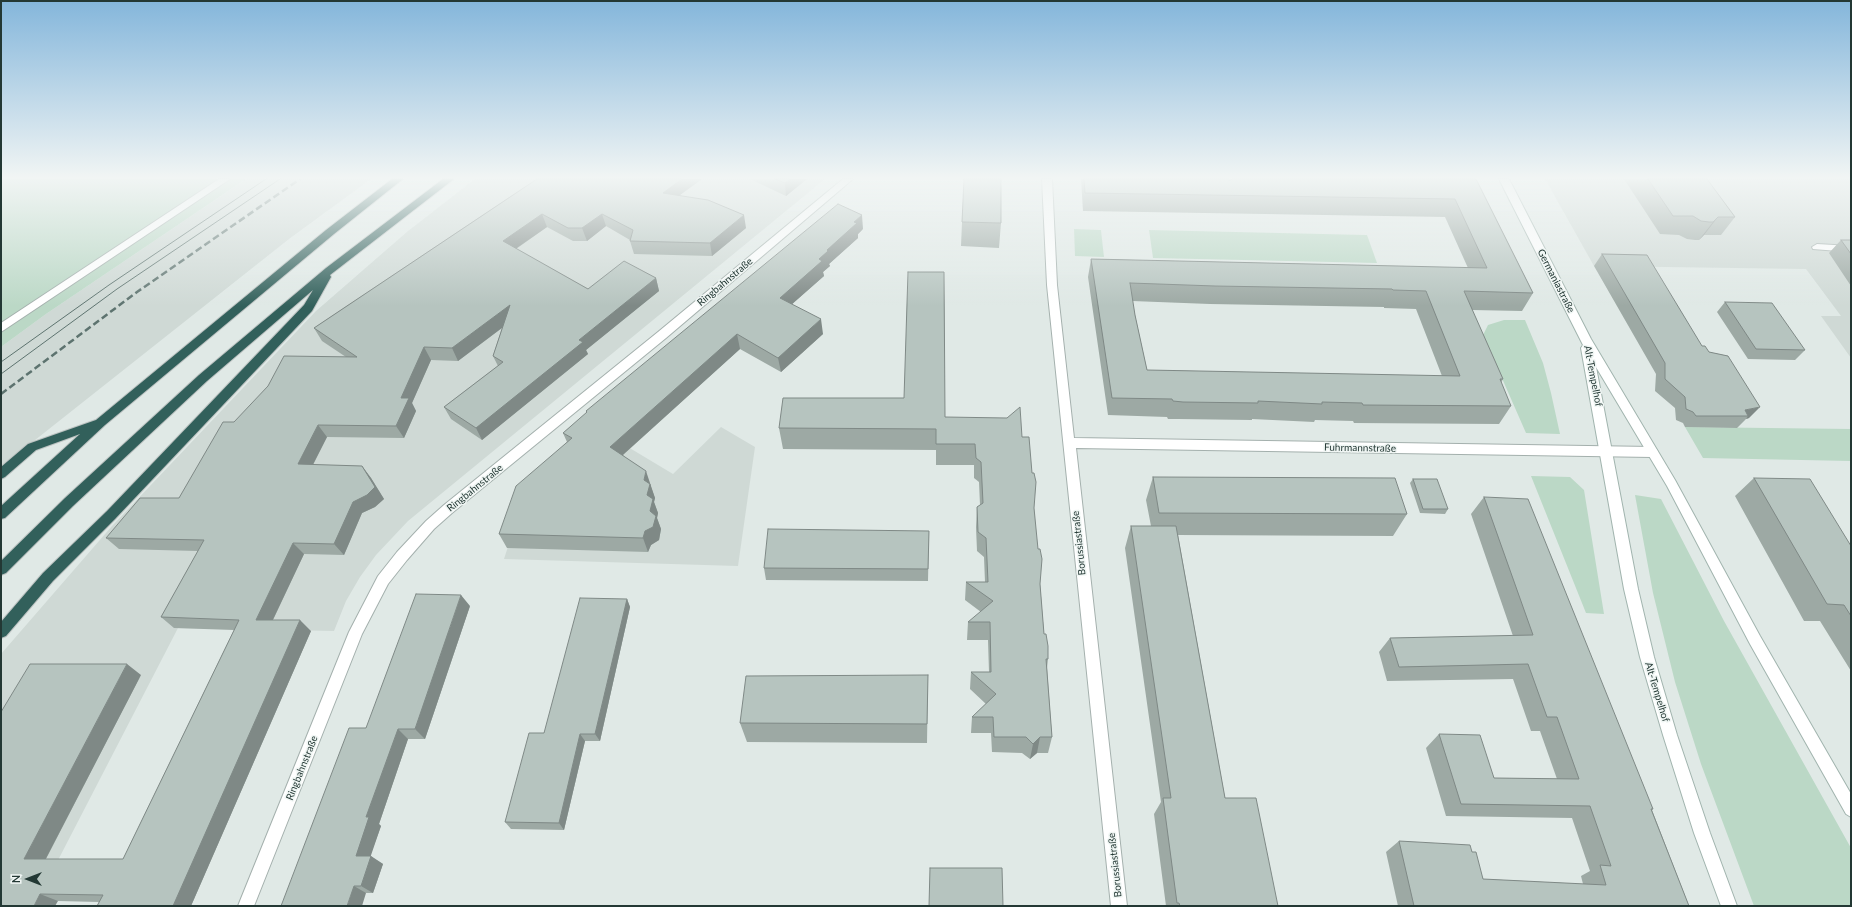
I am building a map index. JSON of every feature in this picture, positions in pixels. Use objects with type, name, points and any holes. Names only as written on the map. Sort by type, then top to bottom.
[{"type":"highway","points":[[1,514],[101,422],[344,221]]},
{"type":"highway","points":[[1,569],[69,502],[203,378],[330,270],[394,221]]},
{"type":"highway","points":[[1,632],[48,577],[111,515],[308,308],[330,270]]},
{"type":"highway","points":[[1,474],[32,447],[101,422]]},
{"type":"street","points":[[1,328],[161,221]]},
{"type":"street","name":"Ringbahnstraße","points":[[246,906],[356,632],[383,580],[402,556],[430,525],[448,509],[656,340],[798,221]]},
{"type":"street","name":"Borussiastraße","points":[[1048,221],[1050,265],[1068,443],[1119,906]]},
{"type":"street","name":"Germaniastraße","points":[[1526,221],[1586,340]]},
{"type":"street","points":[[1817,247],[1851,249]]},
{"type":"street","name":"Alt-Tempelhof","points":[[1586,340],[1631,589],[1647,657],[1672,742],[1729,906]]},
{"type":"street","name":"Alt-Tempelhof","points":[[1586,340],[1680,499],[1756,640],[1851,809]]},
{"type":"street","name":"Fuhrmannstraße","points":[[1068,443],[1652,452]]},
{"type":"shaded area","points":[[183,221],[313,221],[1,467],[1,347],[46,314]]},
{"type":"shaded area","points":[[420,221],[773,221],[408,521],[376,555],[360,577],[346,601],[334,631],[178,628],[55,866],[1,864],[1,654],[112,526],[316,311]]},
{"type":"shaded area","points":[[1569,221],[1851,221],[1851,358],[1821,316],[1841,316],[1806,269],[1594,266]]},
{"type":"shaded area","points":[[593,426],[673,474],[721,427],[755,447],[738,566],[504,559],[516,522]]},
{"type":"green space","points":[[1,221],[183,221],[46,314],[1,347]]},
{"type":"green space","points":[[1074,229],[1101,230],[1104,257],[1075,256]]},
{"type":"green space","points":[[1149,230],[1367,235],[1377,263],[1153,258]]},
{"type":"green space","points":[[1504,320],[1525,320],[1543,363],[1560,434],[1526,433],[1483,335],[1488,325]]},
{"type":"green space","points":[[1685,427],[1851,429],[1851,461],[1703,458]]},
{"type":"green space","points":[[1531,476],[1570,477],[1584,490],[1604,614],[1586,613]]},
{"type":"green space","points":[[1635,495],[1661,499],[1724,621],[1851,848],[1851,906],[1754,906],[1701,764],[1675,682],[1653,593]]},
{"type":"building","points":[[474,221],[531,221],[503,241],[588,289],[624,261],[656,278],[579,340],[583,342],[476,428],[444,407],[503,362],[493,356],[510,305],[452,348],[424,347],[401,398],[409,398],[396,426],[318,425],[298,464],[362,466],[375,487],[367,495],[353,502],[334,544],[293,543],[256,620],[300,620],[173,906],[97,906],[103,895],[40,894],[34,906],[1,906],[1,712],[30,664],[127,664],[24,859],[123,859],[239,620],[161,617],[204,540],[106,538],[140,498],[179,498],[223,422],[234,422],[268,386],[284,356],[357,357],[314,328]]},
{"type":"building","points":[[556,221],[592,221],[582,228],[568,228]]},
{"type":"building","points":[[616,221],[736,221],[710,243],[630,241],[633,230]]},
{"type":"building","points":[[817,221],[855,221],[857,223],[827,250],[828,251],[819,259],[822,261],[780,298],[821,319],[778,358],[737,334],[610,447],[646,471],[644,480],[650,484],[647,495],[653,499],[650,511],[656,516],[653,527],[645,531],[643,538],[499,534],[516,486],[572,438],[563,433],[587,412],[586,411]]},
{"type":"building","points":[[1001,221],[1001,223],[962,222]]},
{"type":"building","points":[[1465,221],[1497,221],[1533,293],[1464,291],[1503,379],[1500,379],[1511,406],[1363,405],[1362,403],[1322,402],[1322,404],[1258,401],[1258,403],[1183,402],[1173,401],[1172,399],[1112,398],[1091,259],[1487,268]],"holes":[[[1130,283],[1426,291],[1460,376],[1147,370],[1135,315]]]},
{"type":"building","points":[[1841,240],[1851,240],[1851,254]]},
{"type":"building","points":[[1602,254],[1647,255],[1702,346],[1705,346],[1709,352],[1728,356],[1760,407],[1745,410],[1748,416],[1696,416],[1693,412],[1686,409],[1685,397],[1665,379],[1665,363]]},
{"type":"building","points":[[908,272],[944,272],[945,417],[1007,418],[1020,407],[1022,437],[1029,437],[1032,473],[1034,473],[1036,482],[1034,508],[1038,549],[1040,549],[1042,559],[1040,584],[1044,634],[1046,634],[1048,646],[1048,659],[1046,659],[1052,737],[1040,737],[1033,744],[1026,737],[994,737],[993,717],[972,717],[996,694],[971,672],[991,672],[990,622],[968,622],[993,601],[966,582],[988,582],[986,538],[978,532],[977,507],[983,503],[981,462],[976,458],[975,444],[936,444],[936,429],[779,428],[783,398],[904,398]]},
{"type":"building","points":[[1725,302],[1772,303],[1805,350],[1756,349]]},
{"type":"building","points":[[1153,477],[1395,478],[1407,514],[1159,513]]},
{"type":"building","points":[[1754,478],[1810,479],[1851,546],[1851,616],[1844,605],[1827,604]]},
{"type":"building","points":[[1413,479],[1437,479],[1448,509],[1423,509]]},
{"type":"building","points":[[1484,497],[1528,499],[1653,809],[1651,809],[1689,906],[1414,906],[1399,841],[1470,845],[1472,852],[1476,852],[1483,879],[1606,885],[1600,865],[1611,866],[1590,806],[1461,804],[1439,734],[1480,735],[1494,778],[1579,779],[1557,717],[1547,717],[1528,664],[1399,667],[1390,638],[1533,635]]},
{"type":"building","points":[[1131,526],[1176,526],[1225,798],[1256,798],[1278,906],[1180,906],[1179,903],[1177,903],[1163,798],[1171,798]]},
{"type":"building","points":[[768,529],[929,531],[928,569],[764,568]]},
{"type":"building","points":[[416,594],[461,595],[415,729],[398,729],[366,817],[369,817],[356,856],[371,856],[361,886],[354,886],[347,906],[281,906],[349,728],[366,728]]},
{"type":"building","points":[[580,598],[627,599],[595,734],[580,734],[559,823],[505,822],[529,733],[544,733]]},
{"type":"building","points":[[928,675],[927,724],[740,723],[746,676]]},
{"type":"building","points":[[930,868],[1002,868],[1003,906],[929,906]]},
{"type":"tram line","points":[[1,362],[109,285],[203,221]]},
{"type":"tram line","points":[[1,374],[117,289],[217,221]]},
{"type":"railway","points":[[1,394],[137,292],[239,221]]}]
